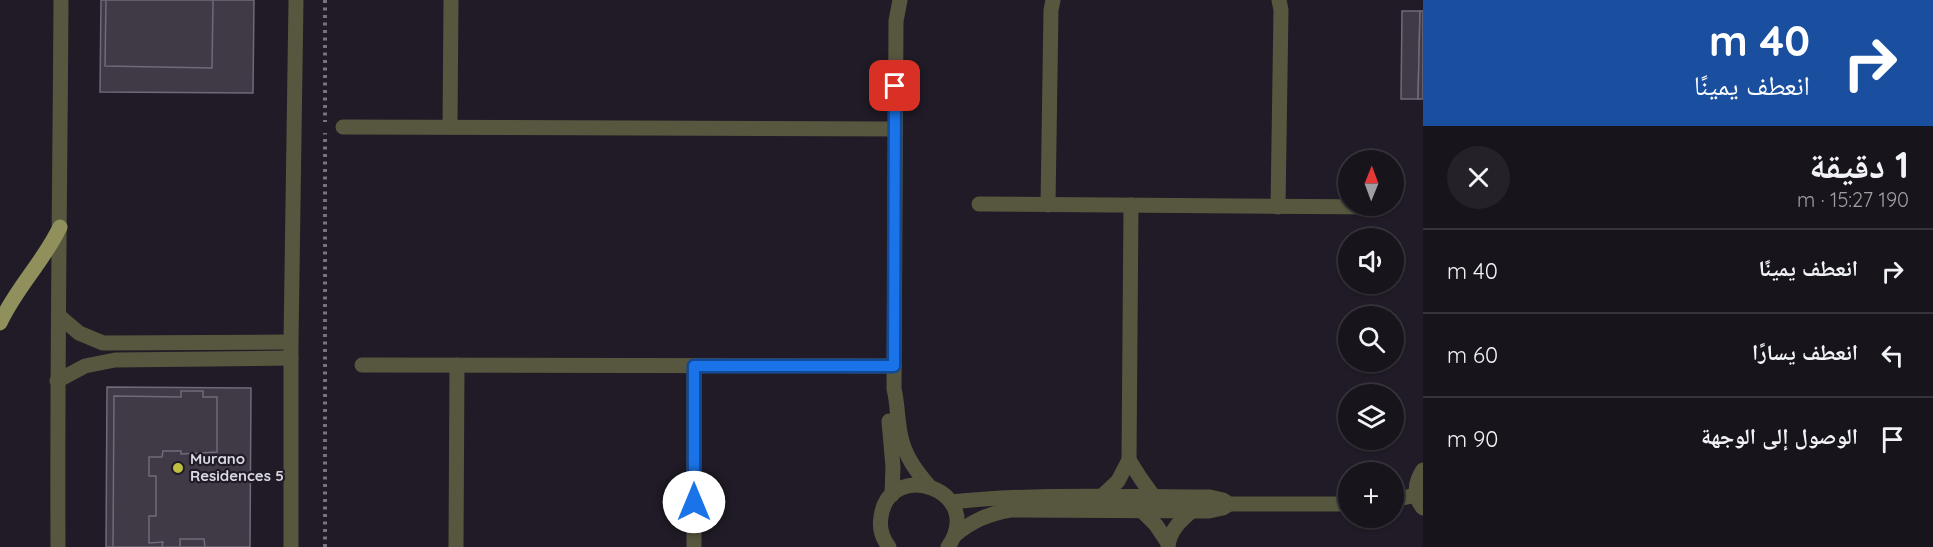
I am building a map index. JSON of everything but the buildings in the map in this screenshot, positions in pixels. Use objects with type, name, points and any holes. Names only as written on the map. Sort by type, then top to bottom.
[{"type":"main road","points":[[0,323],[15,296],[49,249],[60,227]]},
{"type":"street","points":[[58,547],[57,381],[61,0]]},
{"type":"street","points":[[291,547],[291,350],[296,0]]},
{"type":"street","points":[[450,127],[451,0]]},
{"type":"street","points":[[891,0],[896,21]]},
{"type":"street","points":[[900,0],[896,21],[894,389],[904,448],[917,472],[929,486],[945,495],[951,502],[957,518],[951,541]]},
{"type":"street","points":[[1048,205],[1050,10],[1053,0]]},
{"type":"street","points":[[1278,207],[1281,10],[1279,0]]},
{"type":"street","points":[[344,127],[895,129]]},
{"type":"street","points":[[979,204],[1338,207]]},
{"type":"street","points":[[1101,497],[1118,481],[1129,460],[1131,205]]},
{"type":"street","points":[[59,316],[79,333],[104,343],[291,350]]},
{"type":"street","points":[[57,381],[85,366],[116,360],[291,350]]},
{"type":"street","points":[[362,365],[894,366]]},
{"type":"street","points":[[456,547],[457,365]]},
{"type":"street","points":[[694,366],[694,547]]},
{"type":"street","points":[[892,495],[893,467],[888,406],[894,389]]},
{"type":"street","points":[[1129,460],[1154,497]]},
{"type":"street","points":[[1404,501],[1420,502],[1418,479],[1423,470]]},
{"type":"street","points":[[889,547],[880,524],[885,503],[892,495],[909,486],[929,486]]},
{"type":"street","points":[[951,541],[966,526],[991,513],[1046,503],[1101,497],[1210,497],[1229,504]]},
{"type":"street","points":[[951,502],[992,498],[1141,510],[1216,510],[1229,504],[1338,504]]},
{"type":"street","points":[[1141,510],[1156,525],[1168,545]]},
{"type":"street","points":[[1168,545],[1178,524],[1193,510]]},
{"type":"path","points":[[325,0],[325,547]]},
{"type":"place","name":"Murano Residences 5","points":[[178,468]]},
{"type":"route","points":[[694,502],[694,366],[894,366],[895,86]]}]
